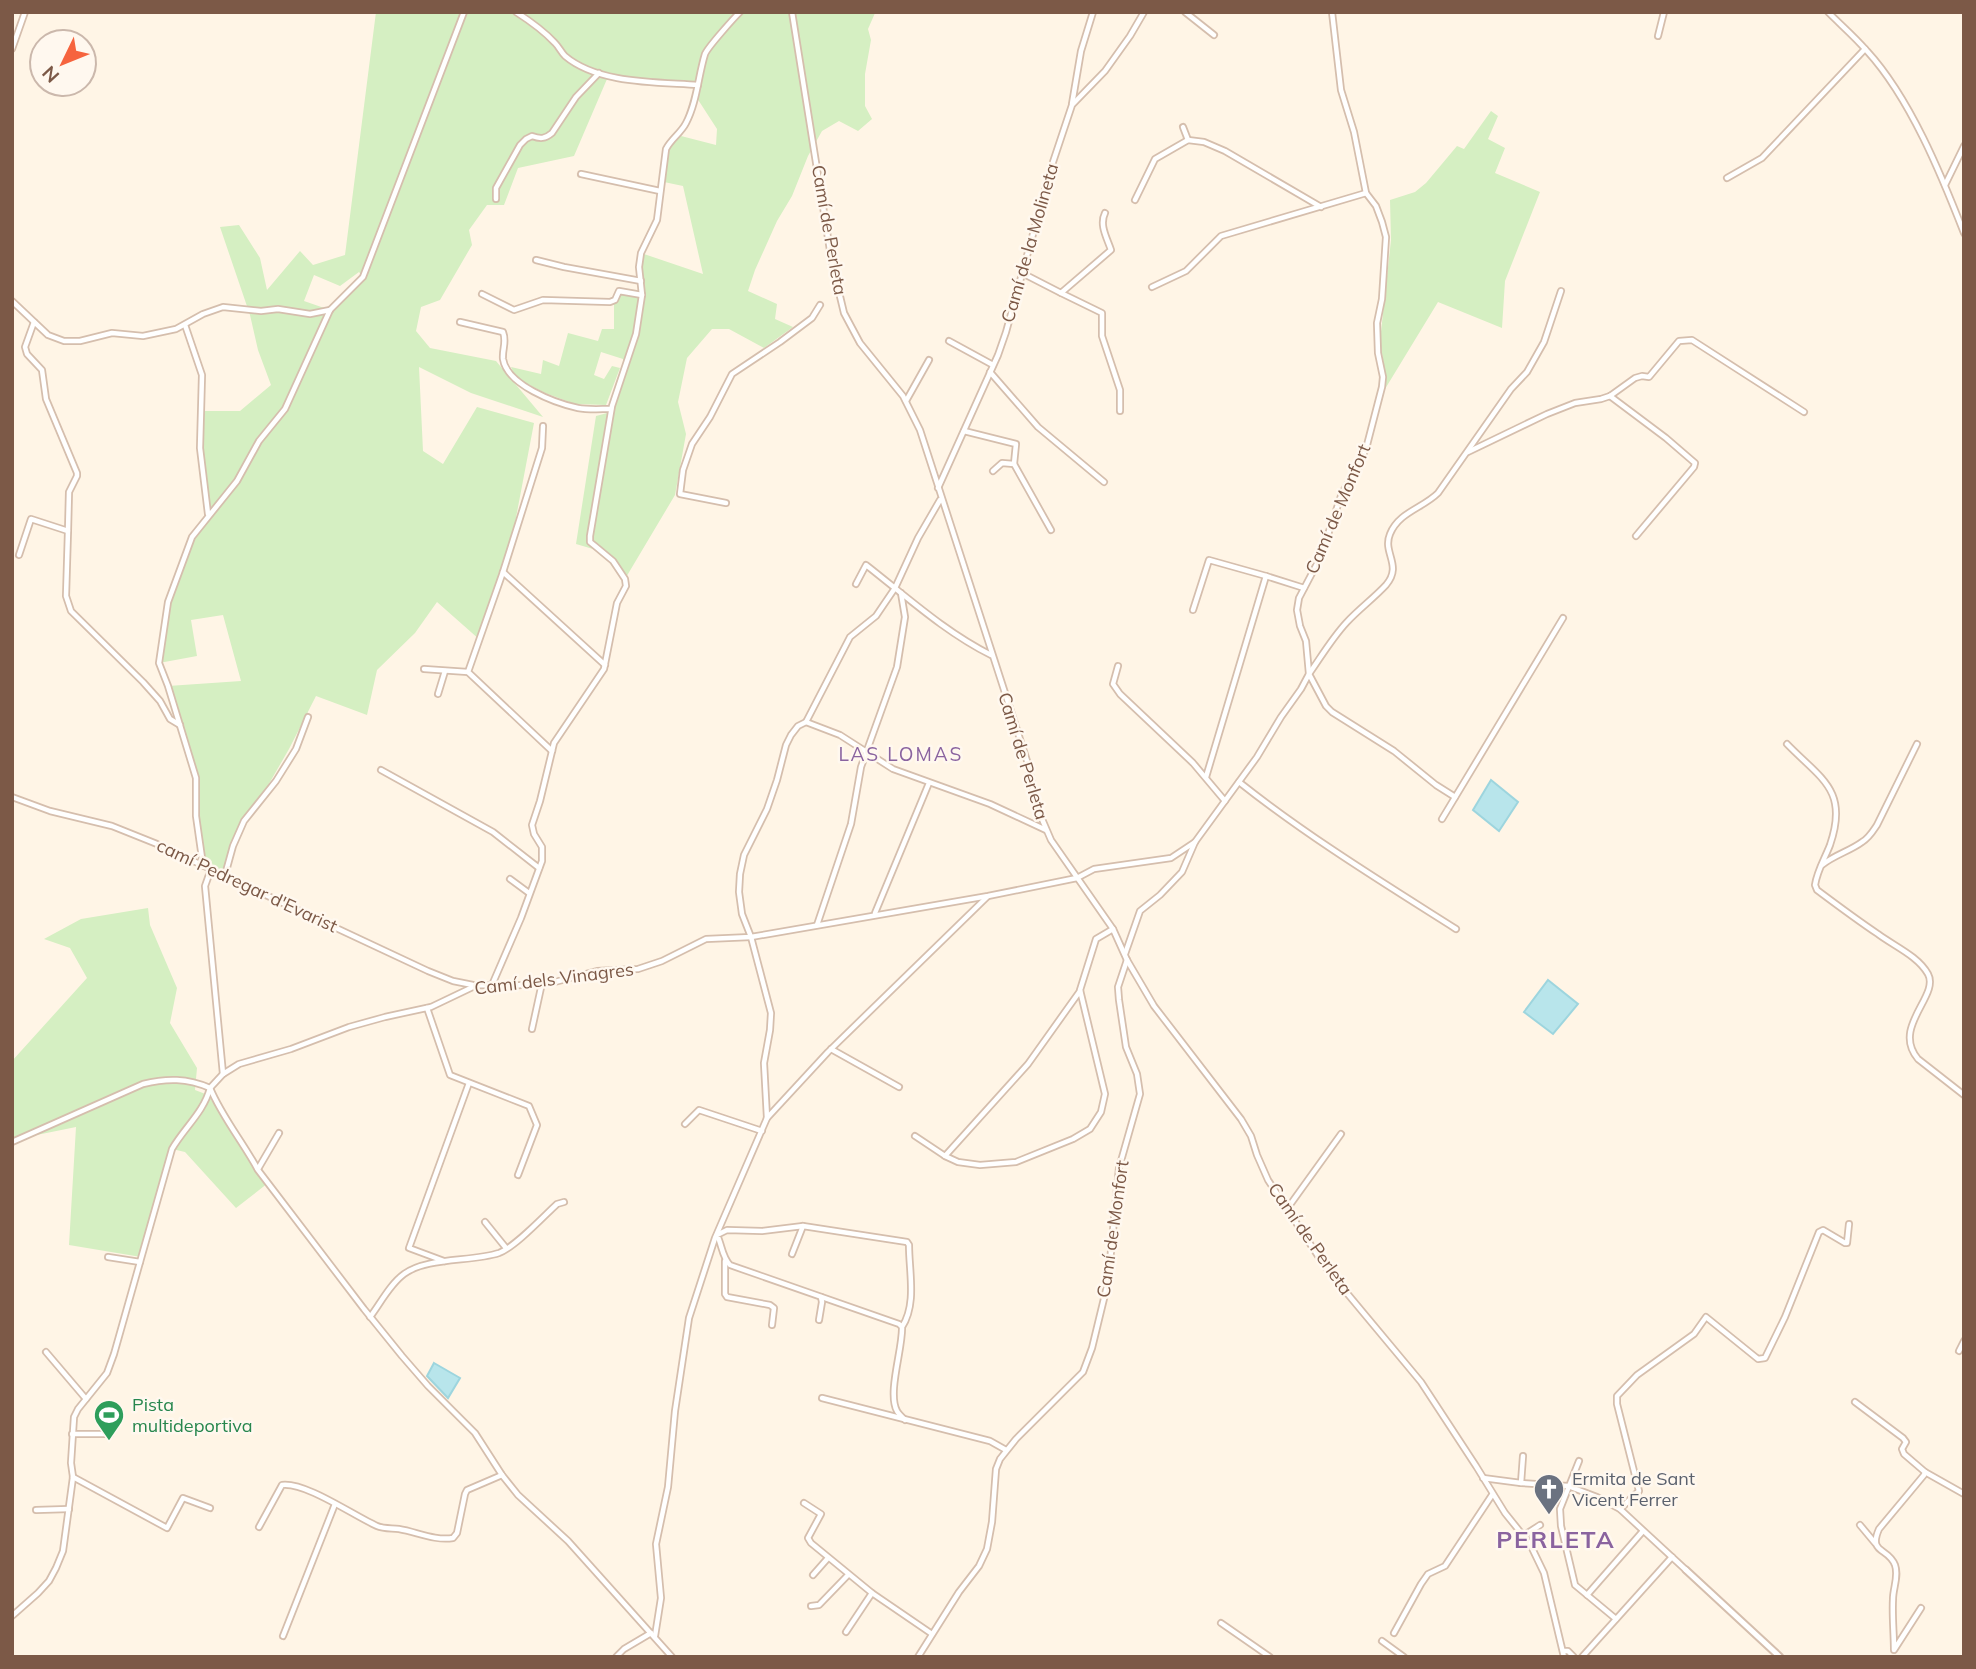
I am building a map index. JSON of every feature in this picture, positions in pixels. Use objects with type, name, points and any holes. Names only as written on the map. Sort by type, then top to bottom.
[{"type":"street","points":[[12,49],[25,12]]},
{"type":"street","points":[[204,865],[196,816],[196,778],[159,663],[168,602],[192,537],[237,481],[259,440],[285,409],[330,310],[363,277],[464,12]]},
{"type":"street","points":[[516,12],[533,23],[565,56],[599,73],[619,79],[698,85]]},
{"type":"street","points":[[492,985],[521,918],[543,853],[532,825],[551,763],[552,751],[560,733],[601,676],[617,603],[626,586],[625,579],[613,561],[590,541],[590,536],[611,409],[636,334],[642,295],[639,267],[641,253],[657,220],[666,149],[685,125],[710,44],[740,12]]},
{"type":"street","name":"Camí de Perleta","points":[[792,12],[832,263],[844,313],[860,343],[906,401],[920,430],[1028,764],[1036,805],[1046,830],[1113,929],[1126,958],[1154,1006],[1241,1119],[1251,1136],[1268,1180],[1287,1209],[1335,1280],[1411,1368],[1466,1450],[1492,1495],[1536,1555],[1544,1573],[1563,1654]]},
{"type":"street","points":[[1072,104],[1081,51],[1093,12]]},
{"type":"street","name":"Camí de la Molineta","points":[[937,488],[1006,332],[1052,164],[1072,104],[1105,71],[1144,12]]},
{"type":"street","points":[[1185,12],[1214,35]]},
{"type":"street","name":"Camí de Monfort","points":[[918,1657],[959,1592],[979,1566],[987,1549],[996,1469],[1006,1450],[1083,1372],[1098,1326],[1111,1259],[1119,1168],[1140,1094],[1137,1074],[1126,1047],[1119,1000],[1120,979],[1140,911],[1182,872],[1195,842],[1257,757],[1309,674],[1306,641],[1297,610],[1299,598],[1320,558],[1342,493],[1358,468],[1382,387],[1377,323],[1382,299],[1386,237],[1376,206],[1366,193],[1354,132],[1341,90],[1332,12]]},
{"type":"street","points":[[1658,36],[1664,12]]},
{"type":"street","points":[[1828,12],[1866,49],[1893,86],[1912,119],[1964,233]]},
{"type":"street","points":[[1727,178],[1762,158],[1866,49]]},
{"type":"street","points":[[496,199],[496,188],[520,145],[532,136],[546,138],[552,133],[576,97],[599,73]]},
{"type":"street","points":[[1183,127],[1188,140]]},
{"type":"street","points":[[1135,200],[1155,159],[1188,140],[1204,142],[1225,151],[1321,207]]},
{"type":"street","points":[[1944,186],[1964,145]]},
{"type":"street","points":[[581,174],[660,191]]},
{"type":"street","points":[[1152,287],[1186,271],[1221,236],[1366,193]]},
{"type":"street","points":[[1061,293],[1111,250],[1102,220],[1105,213]]},
{"type":"street","points":[[536,260],[641,281]]},
{"type":"street","points":[[1022,273],[1102,313],[1102,335],[1120,390],[1119,411]]},
{"type":"street","points":[[482,294],[513,310],[543,300],[610,302],[615,300],[619,291],[642,295]]},
{"type":"street","points":[[1455,797],[1394,751],[1332,712],[1309,674],[1345,624],[1387,584],[1393,572],[1393,561],[1387,544],[1396,524],[1438,493],[1511,389],[1527,372],[1545,342],[1561,291]]},
{"type":"street","points":[[12,300],[48,335],[64,341],[80,341],[112,333],[143,336],[176,329],[203,314],[223,307],[310,314],[330,310]]},
{"type":"street","points":[[726,503],[680,494],[683,470],[692,444],[710,417],[732,374],[812,318],[820,305]]},
{"type":"street","points":[[34,322],[25,347],[27,354],[42,370],[46,399],[77,473],[69,492],[66,596],[71,611],[144,682],[160,701],[170,719],[180,725]]},
{"type":"street","points":[[460,322],[503,332],[506,338],[503,360],[514,379],[523,386],[557,402],[581,409],[611,409]]},
{"type":"street","points":[[185,325],[202,375],[200,448],[209,515]]},
{"type":"street","points":[[1467,452],[1547,414],[1575,404],[1601,400],[1635,378],[1649,377],[1679,341],[1692,340],[1804,412]]},
{"type":"street","points":[[949,341],[993,365]]},
{"type":"street","points":[[906,401],[929,360]]},
{"type":"street","points":[[990,372],[1038,427],[1104,482]]},
{"type":"street","points":[[1610,396],[1695,463],[1636,536]]},
{"type":"street","points":[[468,672],[542,448],[543,426]]},
{"type":"street","points":[[964,431],[1016,444],[1014,464],[1051,530]]},
{"type":"street","points":[[993,471],[1002,463],[1014,464]]},
{"type":"street","points":[[767,1118],[764,1063],[771,1013],[751,937],[742,914],[739,892],[744,855],[766,809],[791,735],[798,726],[806,722],[850,637],[876,616],[895,588],[918,538],[941,499]]},
{"type":"street","points":[[19,555],[31,519],[68,531]]},
{"type":"street","points":[[1194,610],[1209,560],[1304,588]]},
{"type":"street","points":[[856,584],[866,565],[939,624],[992,656]]},
{"type":"street","points":[[503,572],[605,665]]},
{"type":"street","points":[[1206,777],[1266,576]]},
{"type":"street","points":[[817,925],[851,824],[865,752],[897,667],[905,617],[901,593]]},
{"type":"street","points":[[1443,819],[1563,618]]},
{"type":"street","points":[[1118,666],[1113,684],[1115,688],[1206,777],[1225,801]]},
{"type":"street","points":[[424,669],[468,672],[552,751]]},
{"type":"street","points":[[438,694],[445,671]]},
{"type":"street","points":[[225,875],[244,821],[296,750],[308,717]]},
{"type":"street","points":[[806,722],[840,735],[892,769],[990,804],[1046,830]]},
{"type":"street","points":[[1787,744],[1821,777],[1835,798],[1838,811],[1836,827],[1816,880],[1817,890],[1907,953],[1928,974],[1929,987],[1911,1030],[1912,1052],[1964,1096]]},
{"type":"street","points":[[1822,865],[1868,837],[1877,825],[1917,744]]},
{"type":"street","points":[[381,770],[493,832],[539,868]]},
{"type":"street","points":[[1239,782],[1341,855],[1456,929]]},
{"type":"street","points":[[875,914],[929,783]]},
{"type":"street","name":"camí Pedregar d'Evarist","points":[[12,797],[50,811],[99,822],[120,830],[204,865],[428,971],[453,981],[477,985]]},
{"type":"street","name":"Camí dels Vinagres","points":[[12,1616],[49,1581],[63,1551],[73,1477],[71,1457],[74,1418],[107,1373],[114,1354],[172,1149],[199,1112],[210,1087],[223,1074],[239,1064],[291,1049],[349,1027],[427,1008],[477,985],[542,983],[597,971],[638,969],[662,961],[706,939],[751,937],[988,896],[1077,878],[1094,869],[1171,858],[1195,842]]},
{"type":"street","points":[[211,869],[205,886],[223,1074]]},
{"type":"street","points":[[510,879],[529,893]]},
{"type":"street","points":[[616,1657],[624,1648],[653,1635],[659,1620],[661,1598],[656,1544],[668,1487],[686,1333],[695,1296],[717,1236],[767,1118],[831,1049],[988,896]]},
{"type":"street","points":[[945,1156],[1028,1065],[1080,990],[1096,939],[1113,929]]},
{"type":"street","points":[[532,1029],[542,983]]},
{"type":"street","points":[[915,1136],[958,1162],[979,1165],[1016,1163],[1090,1129],[1101,1112],[1105,1094],[1080,990]]},
{"type":"street","points":[[427,1008],[450,1075],[529,1106],[537,1125],[518,1175]]},
{"type":"street","points":[[831,1049],[899,1087]]},
{"type":"street","points":[[12,1142],[143,1084],[163,1079],[180,1079],[210,1087],[216,1102],[258,1170],[370,1317],[428,1386],[475,1433],[518,1495],[568,1541],[672,1657]]},
{"type":"street","points":[[446,1261],[410,1248],[469,1083]]},
{"type":"street","points":[[685,1124],[699,1110],[762,1131]]},
{"type":"street","points":[[258,1170],[279,1133]]},
{"type":"street","points":[[1287,1209],[1341,1135]]},
{"type":"street","points":[[370,1317],[404,1274],[418,1268],[492,1254],[506,1248],[556,1204],[564,1202]]},
{"type":"street","points":[[485,1222],[506,1248]]},
{"type":"street","points":[[1620,1509],[1639,1491],[1617,1396],[1646,1368],[1694,1334],[1706,1317],[1758,1359],[1765,1358],[1785,1317],[1819,1232],[1827,1231],[1847,1243],[1849,1224]]},
{"type":"street","points":[[717,1236],[727,1230],[762,1231],[803,1226],[907,1242],[911,1307],[908,1319],[902,1327],[895,1371],[895,1404],[897,1412],[905,1420]]},
{"type":"street","points":[[792,1254],[803,1226]]},
{"type":"street","points":[[717,1236],[723,1246],[725,1260],[725,1294],[727,1297],[770,1305],[774,1308],[772,1325]]},
{"type":"street","points":[[108,1257],[140,1262]]},
{"type":"street","points":[[725,1260],[730,1265],[902,1327]]},
{"type":"street","points":[[819,1320],[822,1302],[820,1297]]},
{"type":"street","points":[[1959,1351],[1964,1341]]},
{"type":"street","points":[[46,1352],[86,1399]]},
{"type":"street","points":[[822,1398],[990,1441],[1006,1450]]},
{"type":"street","points":[[1855,1402],[1903,1438],[1906,1442],[1902,1449],[1904,1454],[1924,1472],[1964,1494]]},
{"type":"street","points":[[72,1434],[110,1434]]},
{"type":"street","points":[[1521,1483],[1523,1456]]},
{"type":"street","points":[[71,1457],[80,1457]]},
{"type":"street","points":[[1579,1461],[1560,1509],[1561,1526],[1576,1585],[1616,1619]]},
{"type":"street","points":[[1876,1544],[1879,1529],[1924,1472]]},
{"type":"street","points":[[259,1527],[282,1485],[287,1484],[308,1491],[380,1527],[443,1539],[453,1538],[457,1533],[467,1490],[502,1475]]},
{"type":"street","points":[[73,1477],[167,1528],[183,1498],[210,1508]]},
{"type":"street","points":[[1483,1478],[1568,1486],[1620,1509],[1780,1657]]},
{"type":"street","points":[[1394,1633],[1421,1584],[1429,1574],[1445,1566],[1492,1495]]},
{"type":"street","points":[[804,1503],[821,1514],[808,1538],[811,1543],[848,1575],[932,1634]]},
{"type":"street","points":[[283,1636],[335,1504]]},
{"type":"street","points":[[36,1510],[69,1509]]},
{"type":"street","points":[[1523,1536],[1540,1525]]},
{"type":"street","points":[[1860,1525],[1894,1561],[1897,1573],[1893,1592],[1894,1650]]},
{"type":"street","points":[[1587,1595],[1643,1531]]},
{"type":"street","points":[[1582,1657],[1672,1557]]},
{"type":"street","points":[[813,1575],[828,1558]]},
{"type":"street","points":[[811,1606],[819,1605],[848,1575]]},
{"type":"street","points":[[846,1632],[872,1593]]},
{"type":"street","points":[[1891,1657],[1921,1608]]},
{"type":"street","points":[[1221,1623],[1270,1657]]},
{"type":"street","points":[[1382,1641],[1404,1657]]},
{"type":"street","points":[[1563,1654],[1568,1651],[1574,1657]]},
{"type":"green space","points":[[376,12],[885,12],[875,13],[868,29],[871,40],[865,74],[865,106],[872,119],[858,131],[839,121],[822,131],[808,156],[792,196],[777,221],[748,291],[777,304],[775,319],[793,327],[764,348],[729,329],[712,329],[687,358],[678,402],[686,434],[675,495],[625,579],[616,561],[576,544],[596,416],[611,412],[624,379],[623,359],[601,352],[594,375],[604,379],[612,366],[620,368],[606,405],[575,404],[545,393],[516,378],[511,367],[541,374],[543,360],[559,366],[568,333],[598,341],[602,329],[614,329],[614,303],[621,291],[645,294],[639,267],[644,254],[703,274],[683,186],[664,182],[665,168],[669,151],[681,136],[716,145],[717,129],[695,95],[698,86],[619,79],[590,70],[607,79],[574,156],[518,168],[504,205],[487,205],[469,230],[472,245],[440,300],[421,307],[416,331],[430,348],[496,361],[543,417],[471,393],[419,367],[423,451],[443,464],[477,407],[534,423],[510,549],[480,640],[437,602],[415,633],[377,670],[367,715],[316,696],[233,846],[225,875],[203,862],[196,778],[168,686],[241,681],[223,615],[191,620],[197,656],[159,663],[168,602],[192,537],[210,512],[200,457],[204,411],[240,411],[271,385],[220,227],[239,225],[260,258],[267,290],[300,251],[313,265],[345,255]],"holes":[[[359,272],[363,277],[330,310],[304,301],[314,275],[340,286]]]},
{"type":"green space","points":[[1491,111],[1498,116],[1488,139],[1505,148],[1495,173],[1540,192],[1505,281],[1502,328],[1438,302],[1385,389],[1380,341],[1391,240],[1390,200],[1415,192],[1426,183],[1457,146],[1464,149]]},
{"type":"green space","points":[[148,908],[150,925],[177,988],[170,1023],[197,1068],[195,1090],[208,1095],[268,1183],[236,1208],[185,1152],[172,1149],[141,1257],[69,1245],[76,1127],[12,1140],[12,1061],[87,978],[70,948],[44,939],[81,919]]},
{"type":"water","points":[[1491,780],[1518,802],[1499,831],[1473,810]]},
{"type":"water","points":[[1548,980],[1578,1004],[1553,1034],[1524,1012]]},
{"type":"water","points":[[434,1363],[460,1378],[448,1398],[427,1376]]},
{"type":"place","name":"Pista multideportiva","points":[[109,1442]]},
{"type":"place","name":"Ermita de Sant Vicent Ferrer","points":[[1549,1516]]},
{"type":"district","name":"LAS LOMAS","points":[[901,754]]},
{"type":"district","name":"PERLETA","points":[[1556,1540]]}]
